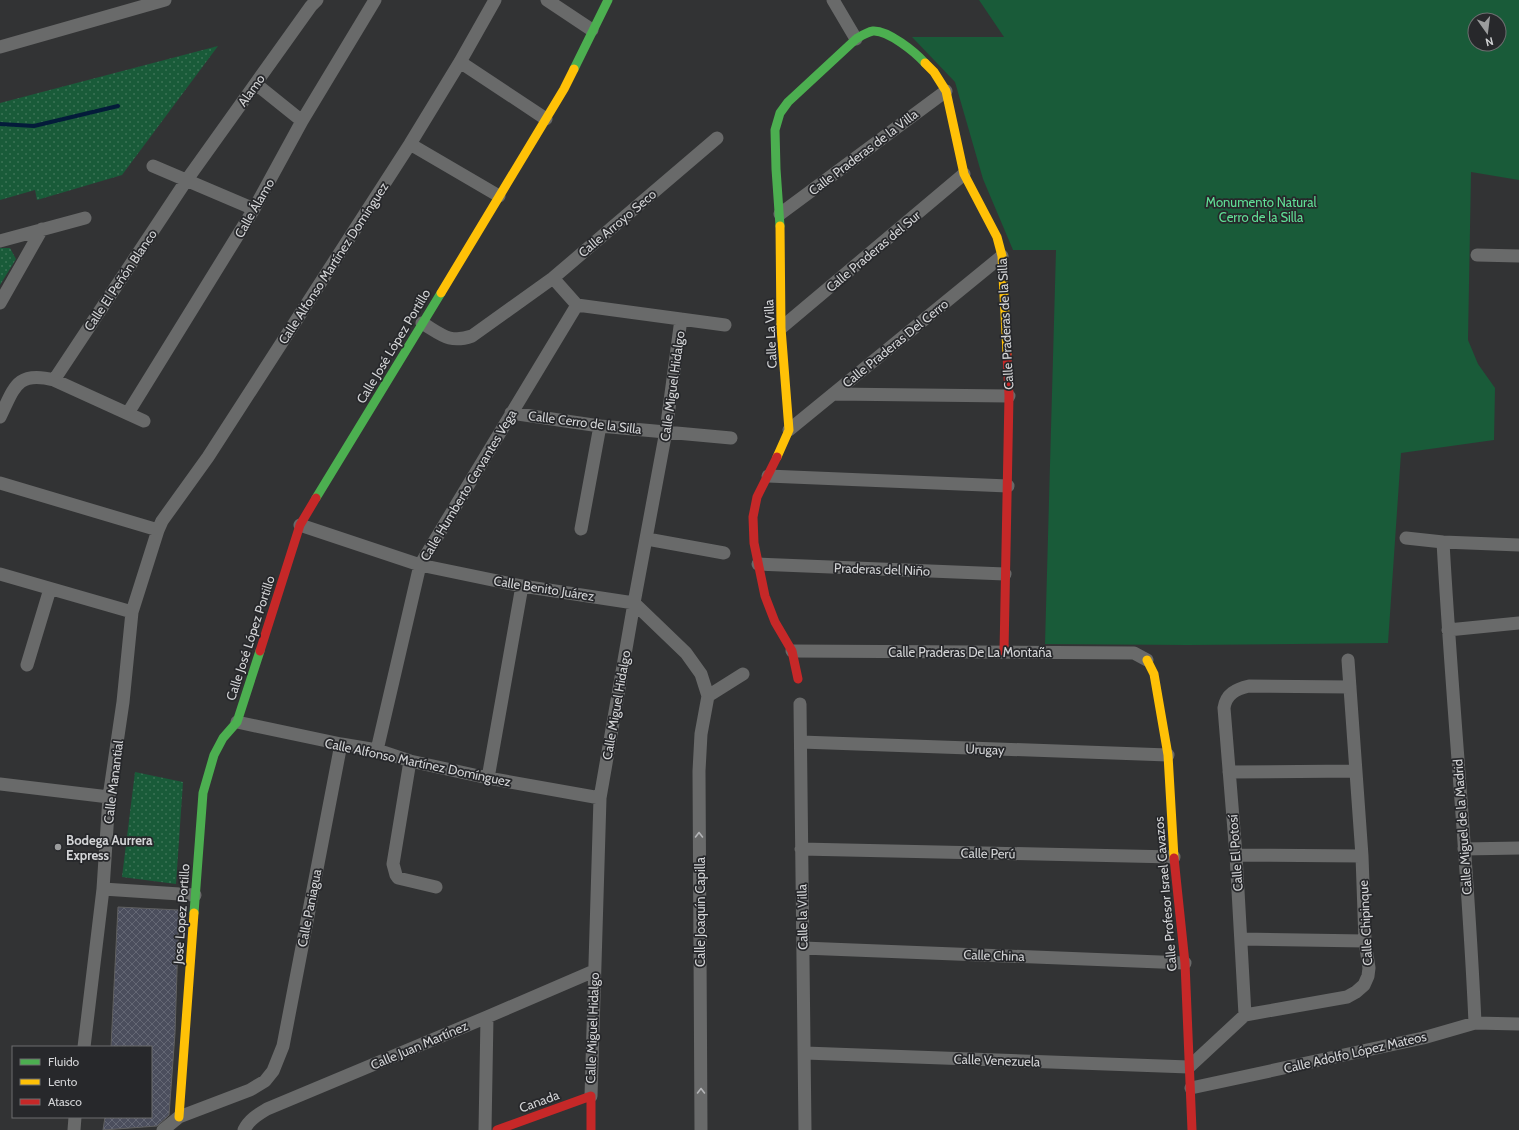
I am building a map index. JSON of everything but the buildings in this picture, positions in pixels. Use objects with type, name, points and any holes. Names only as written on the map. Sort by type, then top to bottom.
[{"type":"street","points":[[122,0],[135,8]]},
{"type":"street","points":[[0,47],[165,0]]},
{"type":"street","name":"Alamo","points":[[186,180],[317,0]]},
{"type":"street","name":"Calle Álamo","points":[[128,413],[254,209],[302,121],[375,0]]},
{"type":"street","name":"Calle Alfonso Martínez Domínguez","points":[[160,525],[208,457],[410,144],[460,62],[495,0]]},
{"type":"street","points":[[547,0],[592,30]]},
{"type":"street","name":"Calle José López Portillo","points":[[237,722],[300,525],[564,89],[608,0]]},
{"type":"street","points":[[833,0],[856,38]]},
{"type":"street","name":"Calle La Villa","points":[[798,679],[792,651],[775,622],[768,602],[754,543],[753,517],[757,497],[789,430],[781,328],[780,214],[776,169],[776,130],[780,113],[788,102],[856,38],[874,31],[886,33]]},
{"type":"street","name":"Calle Praderas de la Silla","points":[[886,33],[920,57],[934,72],[946,91],[964,174],[997,237],[1002,256],[1008,396],[1008,486],[1004,652]]},
{"type":"street","points":[[460,62],[546,119]]},
{"type":"street","points":[[256,84],[302,121]]},
{"type":"street","name":"Calle Praderas de la Villa","points":[[780,214],[946,91]]},
{"type":"street","name":"Calle Arroyo Seco","points":[[422,323],[448,338],[460,340],[472,336],[553,278],[717,138]]},
{"type":"street","points":[[410,144],[499,196]]},
{"type":"street","points":[[154,166],[254,209]]},
{"type":"street","name":"Calle Praderas del Sur","points":[[781,328],[964,174]]},
{"type":"street","name":"Calle El Peñón Blanco","points":[[54,380],[186,180]]},
{"type":"street","points":[[0,241],[84,218]]},
{"type":"street","points":[[0,303],[42,229]]},
{"type":"street","points":[[1477,255],[1519,256]]},
{"type":"street","name":"Calle Praderas Del Cerro","points":[[789,430],[1002,256]]},
{"type":"street","points":[[553,278],[577,305],[725,326]]},
{"type":"street","name":"Calle Humberto Cervantes Vega","points":[[378,750],[420,565],[577,305]]},
{"type":"street","name":"Calle Miguel Hidalgo","points":[[591,1096],[600,798],[666,431],[681,319]]},
{"type":"street","points":[[0,417],[14,388],[26,379],[39,376],[54,380],[128,413],[144,422]]},
{"type":"street","points":[[833,394],[1008,396]]},
{"type":"street","name":"Calle Cerro de la Silla","points":[[511,413],[600,426],[731,438]]},
{"type":"street","points":[[581,529],[600,426]]},
{"type":"street","points":[[768,476],[1008,486]]},
{"type":"street","points":[[0,483],[160,525]]},
{"type":"street","name":"Calle Manantial","points":[[84,1046],[103,889],[109,798],[123,702],[132,612],[160,525]]},
{"type":"street","name":"Calle Benito Juárez","points":[[300,525],[420,565],[522,586],[634,603]]},
{"type":"street","points":[[1406,538],[1443,542],[1519,545]]},
{"type":"street","points":[[646,539],[724,553]]},
{"type":"street","name":"Calle Miguel de la Madrid","points":[[1443,542],[1472,956],[1475,1023]]},
{"type":"street","name":"Praderas del Niño","points":[[758,564],[1005,574]]},
{"type":"street","points":[[0,574],[132,612]]},
{"type":"street","points":[[488,778],[522,586]]},
{"type":"street","points":[[27,666],[50,589]]},
{"type":"street","points":[[634,603],[686,653],[701,674],[708,696],[743,674]]},
{"type":"street","points":[[1448,630],[1519,623]]},
{"type":"street","name":"Calle Praderas De La Montaña","points":[[792,651],[1134,653],[1147,660]]},
{"type":"street","name":"Calle Profesor Israel Cavazos","points":[[1147,660],[1154,674],[1168,755],[1174,858],[1184,963],[1192,1130]]},
{"type":"street","name":"Calle Chipinque","points":[[1245,1015],[1347,997],[1364,985],[1368,976],[1365,941],[1362,856],[1348,660]]},
{"type":"street","name":"Calle El Potosí","points":[[1245,1015],[1236,855],[1224,708],[1225,701],[1230,694],[1249,686],[1350,687]]},
{"type":"street","name":"Calle Joaquín Capilla","points":[[701,1130],[699,771],[701,734],[708,696]]},
{"type":"street","name":"Calle la Villa","points":[[800,704],[806,1130]]},
{"type":"street","name":"Calle Alfonso Martínez Domínguez","points":[[237,722],[341,744],[378,750],[410,761],[488,778],[600,798]]},
{"type":"street","name":"Jose Lopez Portillo","points":[[179,1117],[203,793],[214,755],[223,738],[237,722]]},
{"type":"street","name":"Urugay","points":[[801,742],[1168,755]]},
{"type":"street","name":"Calle Paniagua","points":[[179,1117],[250,1090],[264,1081],[274,1071],[283,1046],[341,744]]},
{"type":"street","points":[[410,761],[394,870],[398,878],[436,887]]},
{"type":"street","points":[[1229,772],[1356,771]]},
{"type":"street","points":[[0,784],[109,798]]},
{"type":"street","points":[[1464,849],[1519,848]]},
{"type":"street","name":"Calle Perú","points":[[801,849],[1174,858]]},
{"type":"street","points":[[1236,855],[1362,856]]},
{"type":"street","points":[[103,889],[195,895]]},
{"type":"street","points":[[1241,939],[1365,941]]},
{"type":"street","name":"Calle China","points":[[803,948],[1184,963]]},
{"type":"street","name":"Calle Juan Martínez","points":[[246,1127],[256,1115],[267,1109],[594,971]]},
{"type":"street","points":[[1189,1067],[1245,1015]]},
{"type":"street","points":[[485,1130],[487,1017]]},
{"type":"street","name":"Calle Adolfo López Mateos","points":[[1191,1088],[1423,1038],[1475,1023],[1519,1024]]},
{"type":"street","name":"Calle Venezuela","points":[[805,1053],[1189,1067]]},
{"type":"street","points":[[591,1096],[591,1130]]},
{"type":"street","name":"Canada","points":[[497,1130],[591,1096]]},
{"type":"street","points":[[163,1130],[179,1117]]},
{"type":"street","points":[[74,1130],[75,1118]]},
{"type":"green space","name":"Monumento Natural Cerro de la Silla","points":[[979,0],[1519,0],[1519,180],[1471,172],[1468,340],[1478,364],[1495,388],[1494,440],[1401,453],[1388,643],[1188,645],[1045,644],[1056,250],[1013,250],[983,179],[955,82],[912,37],[1004,37]]},
{"type":"green space","points":[[218,46],[122,175],[37,200],[35,190],[0,200],[0,103]]},
{"type":"green space","points":[[0,248],[10,248],[16,259],[0,285]]},
{"type":"green space","points":[[135,772],[183,782],[176,884],[122,877]]},
{"type":"waterway","points":[[0,124],[34,126],[118,106]]},
{"type":"traffic: fast","points":[[574,69],[608,0]]},
{"type":"traffic: fast","points":[[780,226],[775,130],[780,113],[788,102],[856,39],[873,31],[886,34],[893,38],[915,53],[925,63]]},
{"type":"traffic: fast","points":[[316,498],[441,293]]},
{"type":"traffic: fast","points":[[194,913],[203,793],[214,755],[223,738],[237,722],[260,651]]},
{"type":"traffic: slow","points":[[925,63],[934,72],[946,91],[964,174],[997,237],[1002,256],[1007,354]]},
{"type":"traffic: slow","points":[[441,293],[564,89],[574,69]]},
{"type":"traffic: slow","points":[[777,457],[789,430],[781,328],[780,226]]},
{"type":"traffic: slow","points":[[1147,660],[1154,674],[1168,755],[1174,858]]},
{"type":"traffic: slow","points":[[179,1117],[194,913]]},
{"type":"traffic: jam","points":[[1004,652],[1009,396],[1007,354]]},
{"type":"traffic: jam","points":[[777,457],[757,497],[753,517],[754,543],[765,596],[775,622],[792,651],[798,679]]},
{"type":"traffic: jam","points":[[260,651],[300,525],[316,498]]},
{"type":"traffic: jam","points":[[1174,858],[1185,963],[1192,1130]]},
{"type":"traffic: jam","points":[[497,1130],[591,1096],[591,1130]]},
{"type":"place","name":"Bodega Aurrera Express","points":[[58,847]]}]
